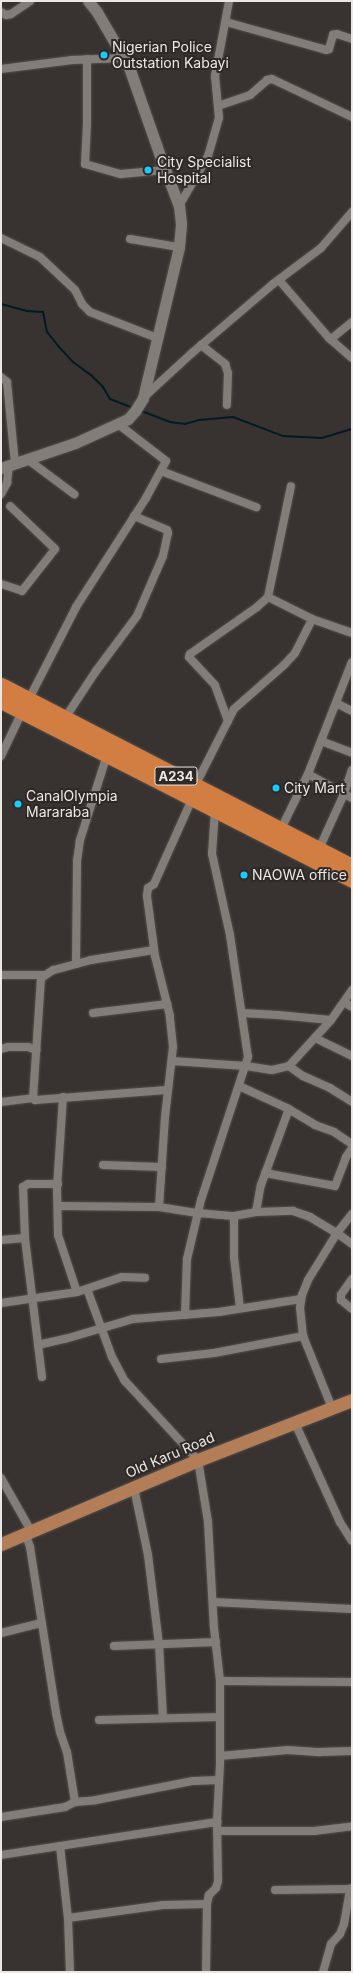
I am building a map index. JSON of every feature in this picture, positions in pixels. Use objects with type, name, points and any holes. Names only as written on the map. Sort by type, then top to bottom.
[{"type":"highway","name":"A234","points":[[1,685],[25,705],[107,755],[281,829],[352,866]]},
{"type":"highway","name":"A234","points":[[1,701],[25,705],[65,718],[194,792],[215,810],[352,880]]},
{"type":"main road","name":"Old Karu Road","points":[[1,1544],[198,1460],[352,1400]]},
{"type":"street","points":[[1,12],[6,15],[11,14],[30,1]]},
{"type":"street","points":[[88,1],[97,12],[129,67],[179,206],[181,224],[178,247],[143,398]]},
{"type":"street","points":[[179,206],[208,156],[219,118],[215,76],[229,1]]},
{"type":"street","points":[[226,22],[326,50],[329,49],[334,35],[337,34],[352,39]]},
{"type":"street","points":[[1,69],[87,59],[124,58]]},
{"type":"street","points":[[87,59],[87,124],[85,164],[121,174],[165,170]]},
{"type":"street","points":[[218,106],[250,95],[267,80],[272,79],[352,117]]},
{"type":"street","points":[[9,466],[75,442],[128,419],[143,398],[201,345],[279,280],[321,248],[352,212]]},
{"type":"street","points":[[1,238],[40,257],[75,290],[82,304],[90,312],[157,338]]},
{"type":"street","points":[[130,239],[178,247]]},
{"type":"street","points":[[279,280],[331,339],[352,358]]},
{"type":"street","points":[[331,339],[352,322]]},
{"type":"street","points":[[201,345],[225,364],[227,369],[227,405]]},
{"type":"street","points":[[1,377],[7,382],[9,466],[7,482],[1,494]]},
{"type":"street","points":[[1,756],[25,705],[76,607],[134,516],[166,461],[118,424]]},
{"type":"street","points":[[27,459],[74,494]]},
{"type":"street","points":[[161,470],[256,507]]},
{"type":"street","points":[[228,721],[215,685],[189,657],[190,654],[258,607],[268,597],[291,486]]},
{"type":"street","points":[[1,584],[21,592],[54,549],[10,506]]},
{"type":"street","points":[[65,718],[96,671],[137,616],[163,556],[168,533],[167,530],[134,516]]},
{"type":"street","points":[[268,597],[312,619],[352,633]]},
{"type":"street","points":[[160,1206],[167,1090],[173,1047],[167,1004],[154,950],[147,896],[148,888],[154,884],[194,792],[228,721],[237,706],[284,665],[295,653],[312,619]]},
{"type":"street","points":[[281,829],[308,774],[352,662]]},
{"type":"street","points":[[336,703],[352,711]]},
{"type":"street","points":[[321,741],[352,753]]},
{"type":"street","points":[[76,964],[77,861],[80,840],[107,755]]},
{"type":"street","points":[[319,849],[348,796],[352,770]]},
{"type":"street","points":[[308,774],[348,796]]},
{"type":"street","points":[[185,1315],[187,1260],[198,1213],[248,1057],[230,935],[212,854],[215,810]]},
{"type":"street","points":[[33,1098],[40,981],[44,975],[53,970],[91,960],[154,950]]},
{"type":"street","points":[[1,975],[44,975]]},
{"type":"street","points":[[172,1061],[246,1066],[272,1070],[289,1066],[331,1020],[352,990]]},
{"type":"street","points":[[344,1002],[352,1007]]},
{"type":"street","points":[[93,1014],[167,1004]]},
{"type":"street","points":[[242,1013],[331,1020]]},
{"type":"street","points":[[316,1038],[352,1056]]},
{"type":"street","points":[[1,1049],[8,1047],[28,1047],[36,1050]]},
{"type":"street","points":[[289,1066],[303,1076],[330,1088],[352,1102]]},
{"type":"street","points":[[239,1086],[289,1109],[315,1125],[334,1132],[352,1144]]},
{"type":"street","points":[[1,1102],[33,1098],[35,1100],[167,1090]]},
{"type":"street","points":[[63,1097],[58,1184],[58,1235],[77,1292]]},
{"type":"street","points":[[256,1212],[258,1194],[289,1109]]},
{"type":"street","points":[[265,1173],[335,1186],[346,1157],[352,1148]]},
{"type":"street","points":[[103,1164],[162,1168]]},
{"type":"street","points":[[42,1377],[24,1238],[24,1185],[58,1184]]},
{"type":"street","points":[[58,1206],[160,1206],[198,1213],[234,1216],[256,1212],[298,1212],[337,1233],[352,1244]]},
{"type":"street","points":[[332,1408],[303,1336],[300,1308],[301,1299],[308,1280],[337,1233],[352,1214]]},
{"type":"street","points":[[234,1216],[234,1257],[240,1308]]},
{"type":"street","points":[[1,1240],[24,1238]]},
{"type":"street","points":[[1,1303],[32,1300],[87,1290],[122,1278],[145,1278]]},
{"type":"street","points":[[352,1279],[341,1295],[341,1300],[352,1309]]},
{"type":"street","points":[[87,1290],[112,1357],[125,1381],[198,1460],[208,1522],[220,1681],[220,1756],[217,1822],[218,1881],[216,1888],[209,1895],[207,1904],[206,1972]]},
{"type":"street","points":[[38,1345],[140,1318],[185,1315],[301,1299]]},
{"type":"street","points":[[161,1359],[214,1353],[303,1336]]},
{"type":"street","points":[[295,1423],[340,1522],[352,1541]]},
{"type":"street","points":[[1,1478],[28,1532],[56,1713],[70,1766],[75,1802]]},
{"type":"street","points":[[134,1488],[148,1555],[159,1644],[163,1718]]},
{"type":"street","points":[[213,1602],[352,1609]]},
{"type":"street","points":[[1,1633],[41,1623]]},
{"type":"street","points":[[114,1646],[216,1642]]},
{"type":"street","points":[[220,1681],[352,1682]]},
{"type":"street","points":[[99,1720],[220,1718]]},
{"type":"street","points":[[220,1756],[288,1750],[320,1752],[352,1751]]},
{"type":"street","points":[[1,1817],[65,1807],[75,1802],[96,1800],[193,1781],[219,1780]]},
{"type":"street","points":[[1,1855],[217,1822]]},
{"type":"street","points":[[218,1831],[314,1831],[352,1826]]},
{"type":"street","points":[[60,1846],[68,1918],[70,1972]]},
{"type":"street","points":[[275,1890],[351,1889],[344,1924],[340,1934],[331,1944],[323,1972]]},
{"type":"street","points":[[68,1918],[163,1905],[207,1904]]},
{"type":"waterway","points":[[1,304],[27,311],[43,312],[47,332],[73,362],[92,376],[103,387],[110,399],[133,408]]},
{"type":"waterway","points":[[139,410],[170,422],[185,424],[199,420],[233,417],[283,436],[322,438],[352,429]]},
{"type":"place","name":"Nigerian Police Outstation Kabayi","points":[[104,55]]},
{"type":"place","name":"City Specialist Hospital","points":[[148,170]]},
{"type":"place","name":"City Mart","points":[[276,788]]},
{"type":"place","name":"CanalOlympia Mararaba","points":[[18,804]]},
{"type":"place","name":"NAOWA office","points":[[244,875]]}]
